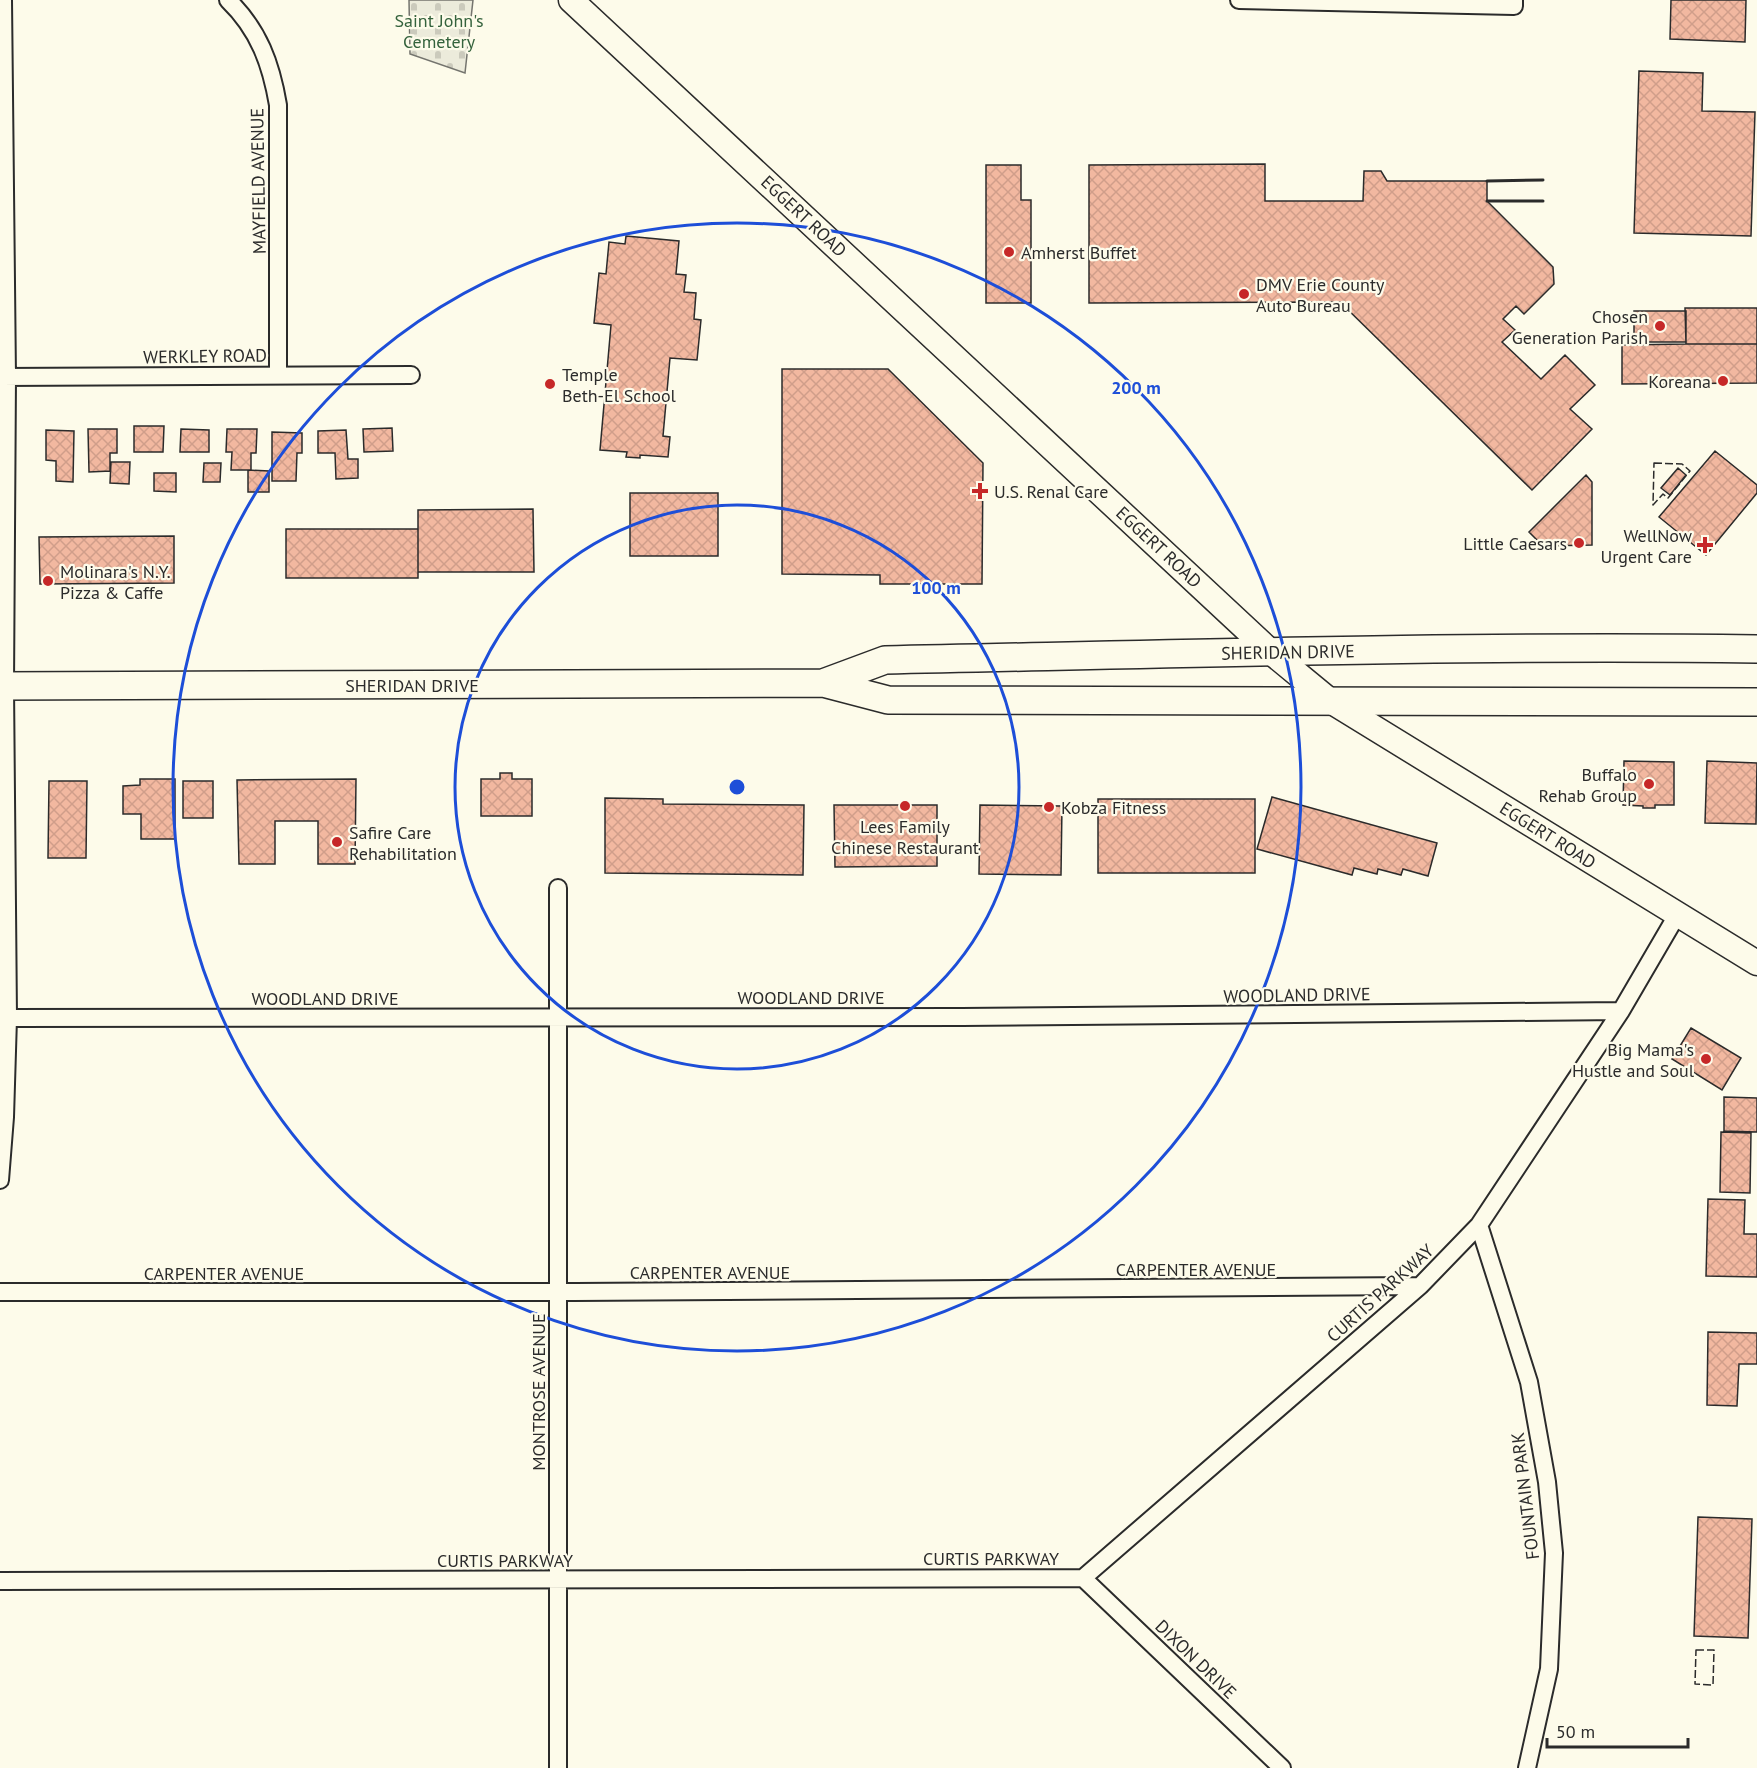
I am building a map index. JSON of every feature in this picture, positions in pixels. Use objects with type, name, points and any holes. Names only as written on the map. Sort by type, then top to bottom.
[{"type":"main road","name":"SHERIDAN DRIVE","points":[[823,683],[885,660],[1432,648],[1757,649]]},
{"type":"main road","name":"SHERIDAN DRIVE","points":[[3,686],[823,683],[888,700],[1757,702]]},
{"type":"street","points":[[0,1180],[5,1117],[3,0]]},
{"type":"street","name":"MAYFIELD AVENUE","points":[[228,0],[237,8],[251,28],[265,54],[273,76],[278,105],[278,375]]},
{"type":"street","name":"EGGERT ROAD","points":[[571,0],[1272,653],[1329,700],[1757,963]]},
{"type":"street","points":[[1239,0],[1514,6],[1514,0]]},
{"type":"street","name":"WERKLEY ROAD","points":[[4,377],[411,375]]},
{"type":"street","name":"MONTROSE AVENUE","points":[[558,888],[558,1768]]},
{"type":"street","name":"CURTIS PARKWAY","points":[[0,1581],[1083,1578],[1420,1287],[1479,1225],[1622,1011],[1677,915]]},
{"type":"street","name":"WOODLAND DRIVE","points":[[4,1018],[962,1017],[1622,1011]]},
{"type":"street","name":"FOUNTAIN PARK","points":[[1479,1225],[1529,1382],[1547,1482],[1553,1541],[1549,1669],[1527,1768]]},
{"type":"street","name":"CARPENTER AVENUE","points":[[0,1292],[558,1292],[1420,1287]]},
{"type":"street","name":"DIXON DRIVE","points":[[1083,1578],[1282,1768]]},
{"type":"green space","name":"Saint John's Cemetery","points":[[409,0],[473,0],[465,73],[410,54]]},
{"type":"building","points":[[1671,0],[1746,0],[1745,42],[1670,39]]},
{"type":"building","points":[[1639,71],[1703,73],[1702,111],[1755,112],[1751,236],[1634,233]]},
{"type":"building","points":[[1265,164],[1265,201],[1363,201],[1364,171],[1381,171],[1387,181],[1487,181],[1487,201],[1553,267],[1554,284],[1524,314],[1516,306],[1503,319],[1515,330],[1502,342],[1541,379],[1565,355],[1595,385],[1570,409],[1592,429],[1532,490],[1340,302],[1089,303],[1089,165]]},
{"type":"building","name":"Amherst Buffet","points":[[986,165],[1021,165],[1021,200],[1031,200],[1031,303],[986,303]]},
{"type":"building","points":[[626,236],[679,241],[676,274],[686,275],[684,292],[696,293],[694,319],[701,320],[697,360],[670,358],[663,436],[670,437],[668,457],[640,455],[640,458],[626,457],[627,452],[600,450],[611,325],[594,323],[599,273],[606,274],[609,242],[625,244]]},
{"type":"building","points":[[1685,308],[1757,308],[1757,344],[1686,344]]},
{"type":"building","name":"Chosen Generation Parish","points":[[1634,311],[1686,311],[1686,342],[1634,342]]},
{"type":"building","points":[[1757,344],[1757,383],[1622,384],[1622,345]]},
{"type":"building","points":[[782,369],[888,369],[983,463],[982,584],[880,584],[880,575],[782,574]]},
{"type":"building","points":[[134,426],[164,426],[163,452],[134,452]]},
{"type":"building","points":[[392,428],[393,451],[364,452],[363,429]]},
{"type":"building","points":[[88,429],[117,429],[117,453],[110,453],[110,471],[89,472]]},
{"type":"building","points":[[181,429],[209,430],[209,452],[180,452]]},
{"type":"building","points":[[227,429],[257,429],[256,453],[251,453],[251,470],[231,470],[232,452],[226,452]]},
{"type":"building","points":[[46,430],[74,431],[73,482],[56,481],[56,461],[46,460]]},
{"type":"building","points":[[346,430],[348,459],[358,459],[358,478],[336,479],[335,453],[318,453],[318,431]]},
{"type":"building","points":[[272,432],[302,433],[302,453],[297,453],[296,481],[272,481]]},
{"type":"building","points":[[1715,451],[1757,485],[1757,493],[1706,555],[1659,517]]},
{"type":"building","points":[[111,462],[130,462],[129,484],[110,483]]},
{"type":"building","points":[[204,463],[221,463],[220,482],[203,482]]},
{"type":"building","points":[[1678,468],[1686,475],[1670,495],[1661,488]]},
{"type":"building","points":[[248,470],[269,471],[269,492],[248,492]]},
{"type":"building","points":[[154,473],[176,473],[176,492],[154,491]]},
{"type":"building","points":[[1586,475],[1592,482],[1592,545],[1543,546],[1529,532]]},
{"type":"building","points":[[630,493],[718,493],[718,556],[630,556]]},
{"type":"building","points":[[533,509],[534,572],[418,572],[418,510]]},
{"type":"building","points":[[286,529],[418,529],[418,578],[286,578]]},
{"type":"building","points":[[174,536],[174,583],[40,584],[39,537]]},
{"type":"building","name":"Buffalo Rehab Group","points":[[1624,761],[1674,762],[1674,805],[1655,805],[1655,808],[1643,808],[1643,806],[1623,805]]},
{"type":"building","points":[[1707,761],[1757,763],[1756,824],[1705,823]]},
{"type":"building","points":[[500,773],[512,773],[512,779],[532,779],[532,816],[481,816],[481,779],[500,779]]},
{"type":"building","points":[[140,779],[175,779],[175,839],[141,839],[141,814],[123,814],[123,786],[140,785]]},
{"type":"building","name":"Safire Care Rehabilitation","points":[[356,779],[355,864],[318,864],[318,821],[275,821],[275,864],[239,864],[237,780]]},
{"type":"building","points":[[49,781],[87,781],[86,858],[48,858]]},
{"type":"building","points":[[183,781],[213,781],[213,818],[183,818]]},
{"type":"building","points":[[1272,797],[1437,843],[1428,876],[1403,869],[1401,875],[1378,869],[1377,874],[1354,868],[1352,875],[1257,849]]},
{"type":"building","points":[[605,798],[663,799],[663,804],[804,805],[803,875],[605,873]]},
{"type":"building","points":[[1098,799],[1255,799],[1255,873],[1098,873]]},
{"type":"building","points":[[834,805],[937,805],[937,866],[835,867]]},
{"type":"building","points":[[980,805],[1062,806],[1061,875],[979,874]]},
{"type":"building","name":"Big Mama's Hustle and Soul","points":[[1691,1028],[1741,1058],[1722,1090],[1672,1059]]},
{"type":"building","points":[[1724,1097],[1757,1098],[1757,1132],[1724,1131]]},
{"type":"building","points":[[1721,1132],[1751,1133],[1750,1193],[1720,1192]]},
{"type":"building","points":[[1708,1199],[1745,1200],[1744,1234],[1757,1234],[1757,1277],[1706,1276]]},
{"type":"building","points":[[1708,1332],[1757,1333],[1757,1364],[1739,1364],[1737,1406],[1707,1405]]},
{"type":"building","points":[[1698,1517],[1752,1519],[1748,1638],[1694,1636]]},
{"type":"fence","points":[[1654,463],[1682,464],[1690,471],[1668,498],[1663,494],[1653,505],[1654,463]]},
{"type":"fence","points":[[1696,1650],[1714,1650],[1713,1685],[1695,1684],[1696,1650]]},
{"type":"wall","points":[[1487,181],[1543,180]]},
{"type":"wall","points":[[1487,201],[1543,201]]},
{"type":"place","name":"Amherst Buffet","points":[[1009,252]]},
{"type":"place","name":"DMV Erie County Auto Bureau","points":[[1244,294]]},
{"type":"place","name":"Chosen Generation Parish","points":[[1660,326]]},
{"type":"place","name":"Koreana","points":[[1723,381]]},
{"type":"place","name":"Temple Beth-El School","points":[[550,384]]},
{"type":"place","name":"U.S. Renal Care","points":[[980,491]]},
{"type":"place","name":"Little Caesars","points":[[1579,543]]},
{"type":"place","name":"WellNow Urgent Care","points":[[1705,545]]},
{"type":"place","name":"Molinara's N.Y. Pizza & Caffe","points":[[48,581]]},
{"type":"place","name":"Buffalo Rehab Group","points":[[1649,784]]},
{"type":"place","name":"Lees Family Chinese Restaurant","points":[[905,806]]},
{"type":"place","name":"Kobza Fitness","points":[[1049,807]]},
{"type":"place","name":"Safire Care Rehabilitation","points":[[337,842]]},
{"type":"place","name":"Big Mama's Hustle and Soul","points":[[1706,1059]]}]
